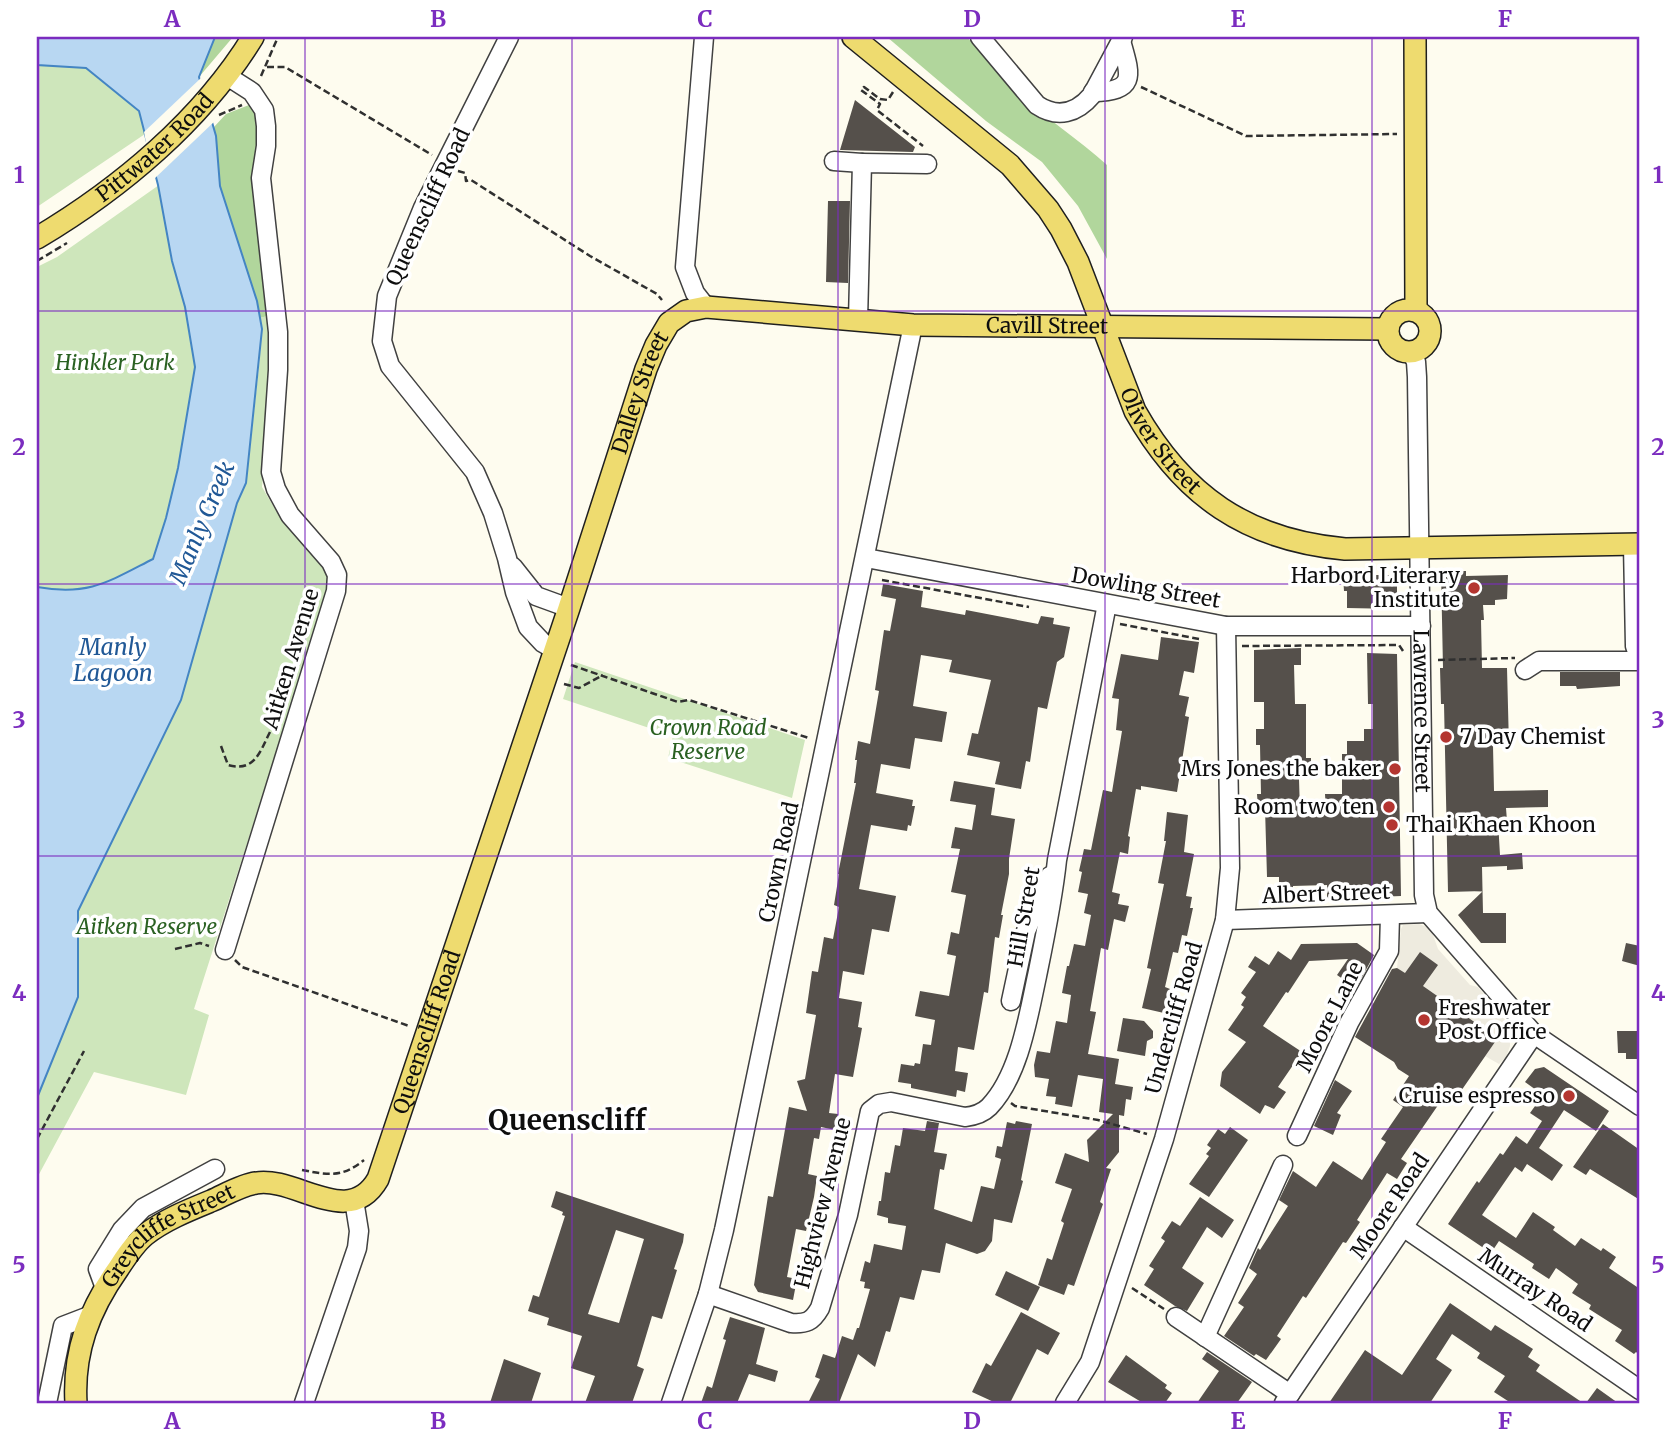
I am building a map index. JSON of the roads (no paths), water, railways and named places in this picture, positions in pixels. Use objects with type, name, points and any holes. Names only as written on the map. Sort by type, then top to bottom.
[{"type":"main road","name":"Pittwater Road","points":[[37,238],[85,208],[149,157],[209,98],[253,37]]},
{"type":"main road","name":"Oliver Street","points":[[853,37],[1010,165],[1048,209],[1072,250],[1135,411],[1147,432],[1179,473],[1223,510],[1260,531],[1305,545],[1357,549],[1419,549],[1637,544]]},
{"type":"main road","points":[[1415,37],[1416,310],[1427,320],[1431,329],[1424,347],[1412,353],[1405,352],[1390,341],[1389,323],[1399,312],[1416,310]]},
{"type":"main road","name":"Cavill Street","points":[[706,307],[913,325],[1388,329]]},
{"type":"main road","name":"Dalley Street","points":[[569,608],[656,345],[664,329],[674,318],[686,311],[706,307]]},
{"type":"main road","name":"Queenscliff Road","points":[[354,1200],[370,1191],[383,1169],[569,608]]},
{"type":"main road","name":"Greycliffe Street","points":[[75,1403],[78,1365],[89,1316],[105,1287],[144,1236],[163,1223],[259,1182],[329,1200],[354,1200]]},
{"type":"street","name":"Queenscliff Road","points":[[509,37],[423,208],[387,296],[382,341],[390,366],[475,472],[486,493],[528,627],[543,643],[555,650]]},
{"type":"street","points":[[704,37],[685,267],[695,293],[706,307]]},
{"type":"street","points":[[980,37],[1037,105],[1047,112],[1057,114],[1074,110],[1085,103],[1122,39]]},
{"type":"street","points":[[1093,92],[1109,92],[1123,88],[1129,81],[1122,39]]},
{"type":"street","name":"Aitken Avenue","points":[[225,950],[336,591],[337,575],[331,562],[290,515],[276,489],[271,472],[278,332],[261,178],[266,146],[264,110],[252,92],[227,76]]},
{"type":"street","points":[[834,161],[927,164]]},
{"type":"street","points":[[859,320],[862,163]]},
{"type":"street","name":"Crown Road","points":[[671,1403],[708,1294],[730,1203],[913,325]]},
{"type":"street","name":"Lawrence Street","points":[[1412,353],[1417,377],[1426,908]]},
{"type":"street","points":[[1523,663],[1640,661],[1635,646],[1637,544]]},
{"type":"street","name":"Queenscliff Road","points":[[508,558],[536,596],[569,608]]},
{"type":"street","name":"Dowling Street","points":[[866,558],[1226,626],[1421,626]]},
{"type":"street","name":"Hill Street","points":[[870,1111],[879,1104],[891,1102],[975,1116],[988,1108],[1016,1062],[1024,1037],[1053,900],[1057,859],[1107,604]]},
{"type":"street","name":"Undercliff Road","points":[[1069,1402],[1090,1362],[1164,1139],[1225,920],[1230,867],[1226,626]]},
{"type":"street","points":[[1011,1001],[1026,931],[1057,859]]},
{"type":"street","points":[[1426,908],[1514,1015],[1534,1034],[1640,1106]]},
{"type":"street","name":"Albert Street","points":[[1225,920],[1390,916],[1426,908]]},
{"type":"street","name":"Moore Lane","points":[[1297,1136],[1349,1023],[1389,951],[1390,916]]},
{"type":"street","name":"Moore Road","points":[[1287,1399],[1534,1034]]},
{"type":"street","name":"Highview Avenue","points":[[708,1294],[791,1323],[804,1324],[814,1319],[820,1308],[848,1215],[870,1111]]},
{"type":"street","points":[[1205,1337],[1283,1165]]},
{"type":"street","points":[[105,1287],[98,1269],[122,1230],[143,1208],[215,1169]]},
{"type":"street","points":[[304,1403],[357,1248],[359,1231],[354,1200]]},
{"type":"street","name":"Murray Road","points":[[1404,1227],[1640,1390]]},
{"type":"street","points":[[47,1403],[63,1326],[89,1316]]},
{"type":"street","points":[[1176,1317],[1287,1399]]},
{"type":"water","name":"Manly Lagoon","points":[[37,37],[215,37],[199,77],[216,136],[220,186],[257,301],[262,329],[246,483],[237,503],[181,700],[78,911],[78,997],[37,1098],[37,587],[71,590],[98,585],[153,559],[178,468],[195,367],[185,307],[172,261],[158,185],[139,111],[86,68],[37,65]]},
{"type":"place","name":"Harbord Literary Institute","points":[[1474,588]]},
{"type":"place","name":"7 Day Chemist","points":[[1446,737]]},
{"type":"place","name":"Mrs Jones the baker","points":[[1395,769]]},
{"type":"place","name":"Room two ten","points":[[1389,807]]},
{"type":"place","name":"Thai Khaen Khoon","points":[[1392,825]]},
{"type":"place","name":"Freshwater Post Office","points":[[1424,1020]]},
{"type":"place","name":"Cruise espresso","points":[[1569,1096]]},
{"type":"district","name":"Queenscliff","points":[[567,1120]]},
{"type":"park label","name":"Hinkler Park","points":[[115,363]]},
{"type":"park label","name":"Crown Road Reserve","points":[[708,740]]},
{"type":"park label","name":"Aitken Reserve","points":[[147,927]]},
{"type":"water label","name":"Manly Creek","points":[[202,523]]}]
